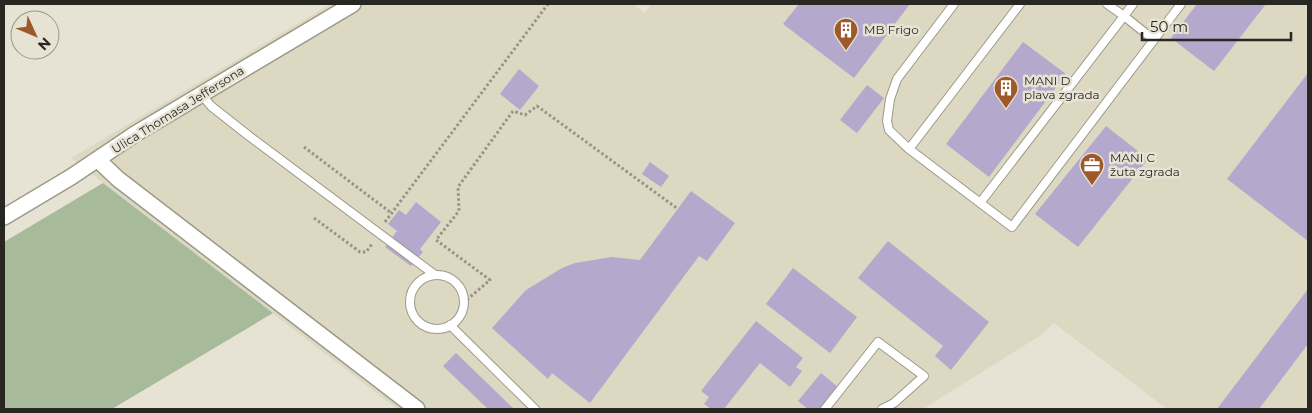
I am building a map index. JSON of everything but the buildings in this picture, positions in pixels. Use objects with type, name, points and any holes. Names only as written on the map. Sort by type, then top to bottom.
[{"type":"street","name":"Ulica Thomasa Jeffersona","points":[[4,217],[98,160],[135,134],[353,4]]},
{"type":"street","points":[[98,160],[118,179],[417,409]]},
{"type":"lane","points":[[954,4],[896,79],[887,121],[890,130],[909,149],[1012,227],[1182,4]]},
{"type":"lane","points":[[909,149],[1020,4]]},
{"type":"lane","points":[[1107,4],[1154,40]]},
{"type":"lane","points":[[980,203],[1133,4]]},
{"type":"lane","points":[[201,94],[211,106],[242,130],[435,275],[452,280],[459,286],[464,303],[461,312],[450,325],[433,328],[424,325],[414,316],[410,307],[412,292],[416,285],[423,279],[435,275]]},
{"type":"lane","points":[[450,325],[535,409]]},
{"type":"lane","points":[[825,409],[878,342],[924,376],[894,403],[882,409]]},
{"type":"path","points":[[314,218],[360,252],[366,252],[380,233],[390,212],[548,4]]},
{"type":"path","points":[[464,303],[490,280],[436,240],[459,211],[458,188],[514,111],[525,115],[537,106],[678,209]]},
{"type":"path","points":[[304,147],[390,212]]},
{"type":"shaded area","points":[[331,4],[634,4],[644,13],[652,4],[1308,4],[1308,409],[1167,409],[1054,323],[1041,335],[923,409],[397,409],[71,158]]},
{"type":"green space","points":[[103,183],[273,313],[112,409],[4,409],[4,242]]},
{"type":"place","name":"MB Frigo","points":[[846,51]]},
{"type":"place","name":"MANI D plava zgrada","points":[[1006,109]]},
{"type":"place","name":"MANI C žuta zgrada","points":[[1092,186]]}]
